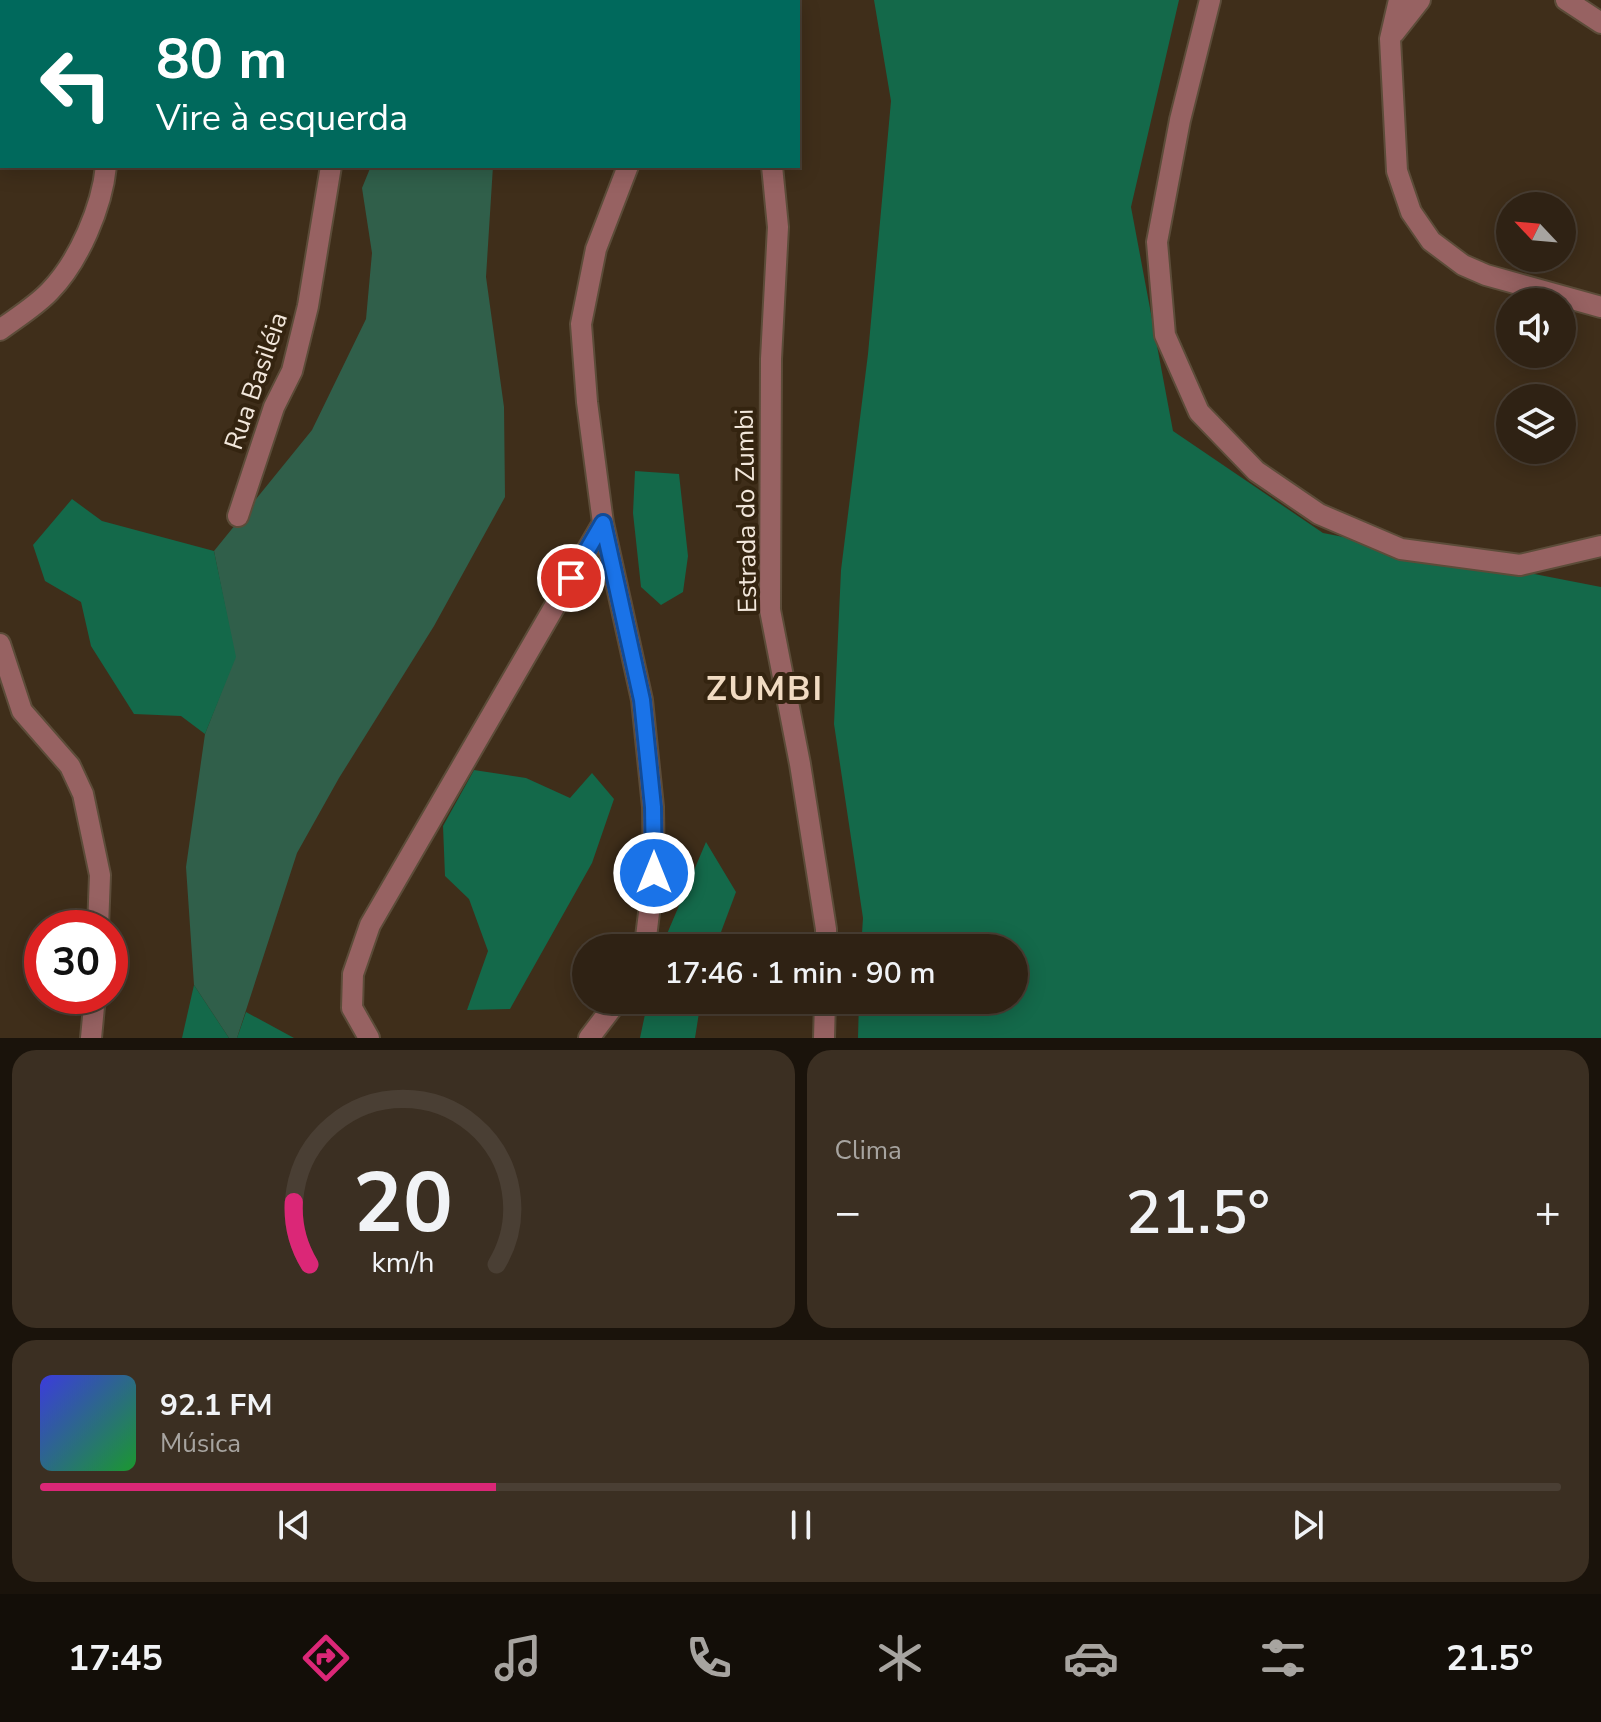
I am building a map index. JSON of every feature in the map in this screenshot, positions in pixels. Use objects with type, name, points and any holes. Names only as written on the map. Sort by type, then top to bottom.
[{"type":"street","points":[[1210,0],[1180,120],[1157,242],[1165,335],[1199,412],[1256,471],[1307,506],[1401,549],[1520,565],[1601,546]]},
{"type":"street","points":[[1399,0],[1390,39],[1397,171],[1411,212],[1431,241],[1463,265],[1486,275],[1601,307]]},
{"type":"street","points":[[1390,39],[1420,0]]},
{"type":"street","points":[[1566,0],[1601,23]]},
{"type":"street","points":[[0,330],[51,291],[88,234],[104,188],[106,168]]},
{"type":"street","name":"Rua Basiléia","points":[[238,516],[274,407],[292,371],[308,306],[331,168]]},
{"type":"street","points":[[627,168],[596,249],[581,324],[587,402],[603,523],[642,700],[653,807],[654,873],[646,934]]},
{"type":"street","name":"Estrada do Zumbi","points":[[772,168],[778,227],[771,359],[770,610],[800,764],[826,934]]},
{"type":"street","points":[[369,1038],[352,1008],[353,974],[370,925],[603,523]]},
{"type":"street","points":[[0,644],[22,711],[70,766],[83,794],[100,875],[99,910]]},
{"type":"street","points":[[91,1038],[93,1014]]},
{"type":"street","points":[[589,1038],[607,1014]]},
{"type":"street","points":[[824,1038],[825,1014]]},
{"type":"green space","points":[[874,0],[1179,0],[1131,207],[1173,431],[1323,533],[1601,587],[1601,1038],[858,1038],[859,1014],[1028,1014],[1028,934],[862,934],[863,918],[834,724],[841,570],[868,354],[891,101]]},
{"type":"green space","points":[[370,168],[493,168],[486,277],[504,407],[505,497],[434,626],[339,778],[297,853],[237,1038],[229,1038],[194,985],[186,867],[205,734],[235,657],[214,551],[312,430],[366,319],[372,253],[362,188]]},
{"type":"green space","points":[[635,471],[679,474],[688,556],[683,592],[661,605],[641,587],[633,513]]},
{"type":"green space","points":[[72,499],[102,521],[214,551],[236,657],[205,734],[181,716],[134,714],[91,646],[81,602],[45,581],[33,545]]},
{"type":"green space","points":[[474,770],[526,778],[570,798],[592,773],[614,799],[592,863],[510,1009],[467,1010],[488,951],[469,899],[445,876],[443,826]]},
{"type":"green space","points":[[706,842],[736,892],[720,934],[667,934]]},
{"type":"green space","points":[[194,985],[229,1038],[182,1038]]},
{"type":"green space","points":[[246,1012],[294,1038],[237,1038]]},
{"type":"green space","points":[[645,1014],[699,1014],[695,1038],[640,1038]]},
{"type":"district","name":"ZUMBI","points":[[765,689]]},
{"type":"route","points":[[571,578],[603,523],[642,700],[653,807],[654,873]]}]
